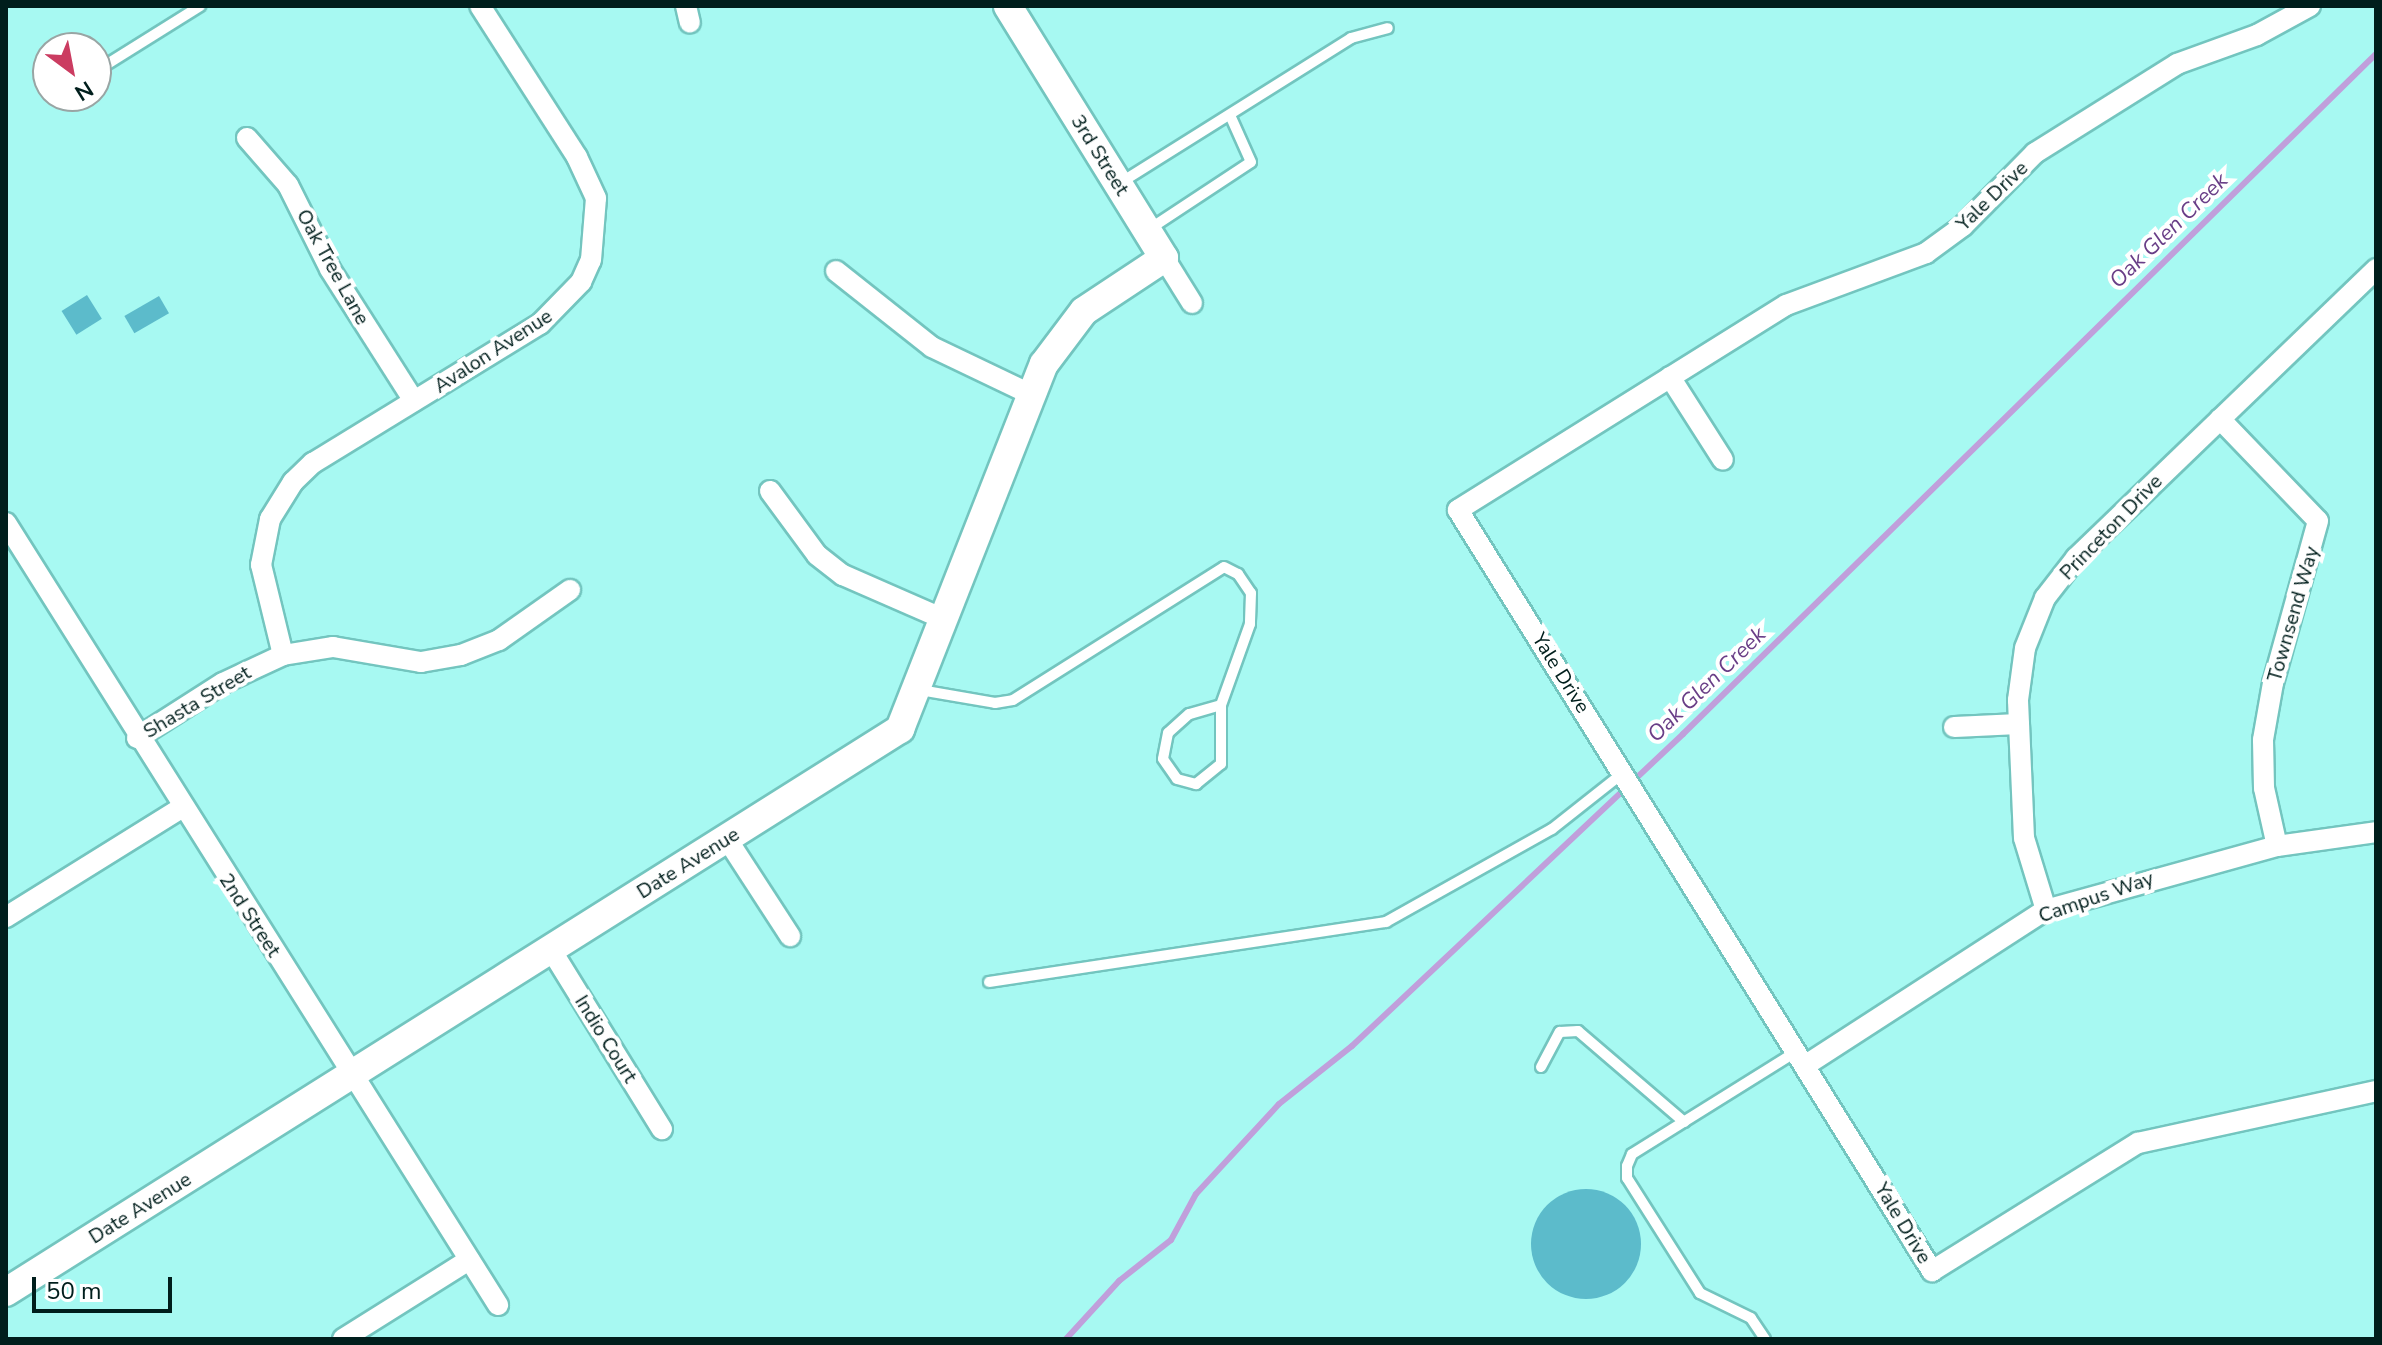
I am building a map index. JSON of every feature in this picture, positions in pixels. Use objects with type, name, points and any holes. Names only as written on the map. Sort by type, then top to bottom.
[{"type":"street","name":"Avalon Avenue","points":[[283,655],[261,581],[264,538],[280,500],[313,463],[556,312],[581,282],[595,239],[596,198],[577,157],[480,6]]},
{"type":"street","name":"3rd Street","points":[[1008,6],[1192,303]]},
{"type":"street","name":"Yale Drive","points":[[2310,6],[2257,35],[2177,64],[2035,153],[1963,226],[1926,253],[1786,305],[1458,510],[1932,1271],[2138,1143],[2376,1091]]},
{"type":"street","name":"Oak Tree Lane","points":[[247,138],[288,185],[330,269],[414,401]]},
{"type":"street","name":"Date Avenue","points":[[6,1292],[550,948],[884,743],[900,729],[920,690],[1044,364],[1084,311],[1164,258]]},
{"type":"street","name":"Princeton Drive","points":[[2046,910],[2024,838],[2019,724],[2025,648],[2045,598],[2076,558],[2376,269]]},
{"type":"street","points":[[836,271],[932,347],[1032,395]]},
{"type":"street","points":[[1670,377],[1723,460]]},
{"type":"street","name":"Townsend Way","points":[[2220,419],[2318,521],[2273,683],[2263,740],[2264,788],[2277,846]]},
{"type":"street","points":[[770,491],[817,555],[868,590],[946,620]]},
{"type":"street","name":"2nd Street","points":[[6,523],[181,808],[498,1305]]},
{"type":"street","name":"Shasta Street","points":[[137,738],[223,683],[283,655],[333,647],[421,662],[451,657],[499,640],[570,590]]},
{"type":"street","points":[[1954,727],[2019,724]]},
{"type":"street","points":[[6,917],[181,808]]},
{"type":"street","name":"Campus Way","points":[[1802,1058],[2046,910],[2277,846],[2376,832]]},
{"type":"street","points":[[727,839],[790,936]]},
{"type":"street","name":"Indio Court","points":[[550,948],[662,1129]]},
{"type":"street","points":[[343,1339],[469,1260]]},
{"type":"lane","points":[[112,61],[200,6]]},
{"type":"lane","points":[[1118,184],[1351,38],[1388,28]]},
{"type":"lane","points":[[1146,231],[1251,162],[1230,115]]},
{"type":"lane","points":[[920,690],[995,703],[1013,700],[1224,567],[1246,582],[1252,608],[1221,705],[1221,764],[1196,784],[1177,779],[1163,759],[1168,733],[1189,714],[1221,705]]},
{"type":"lane","points":[[989,982],[1386,922],[1552,829],[1623,773]]},
{"type":"lane","points":[[1541,1067],[1560,1032],[1578,1031],[1684,1122]]},
{"type":"lane","points":[[1765,1339],[1751,1318],[1700,1293],[1627,1178],[1632,1154],[1802,1058]]},
{"type":"building","points":[[87,295],[102,319],[76,335],[62,311]]},
{"type":"building","points":[[159,296],[169,313],[134,333],[124,316]]},
{"type":"building","points":[[1586,1189],[1607,1194],[1625,1205],[1636,1223],[1641,1244],[1636,1265],[1625,1283],[1607,1294],[1586,1299],[1565,1294],[1547,1283],[1536,1265],[1531,1244],[1536,1223],[1547,1205],[1565,1194]]},
{"type":"waterway","name":"Oak Glen Creek","points":[[1066,1339],[1119,1281],[1171,1240],[1196,1194],[1279,1104],[1352,1046],[1683,734],[2376,54]]}]
